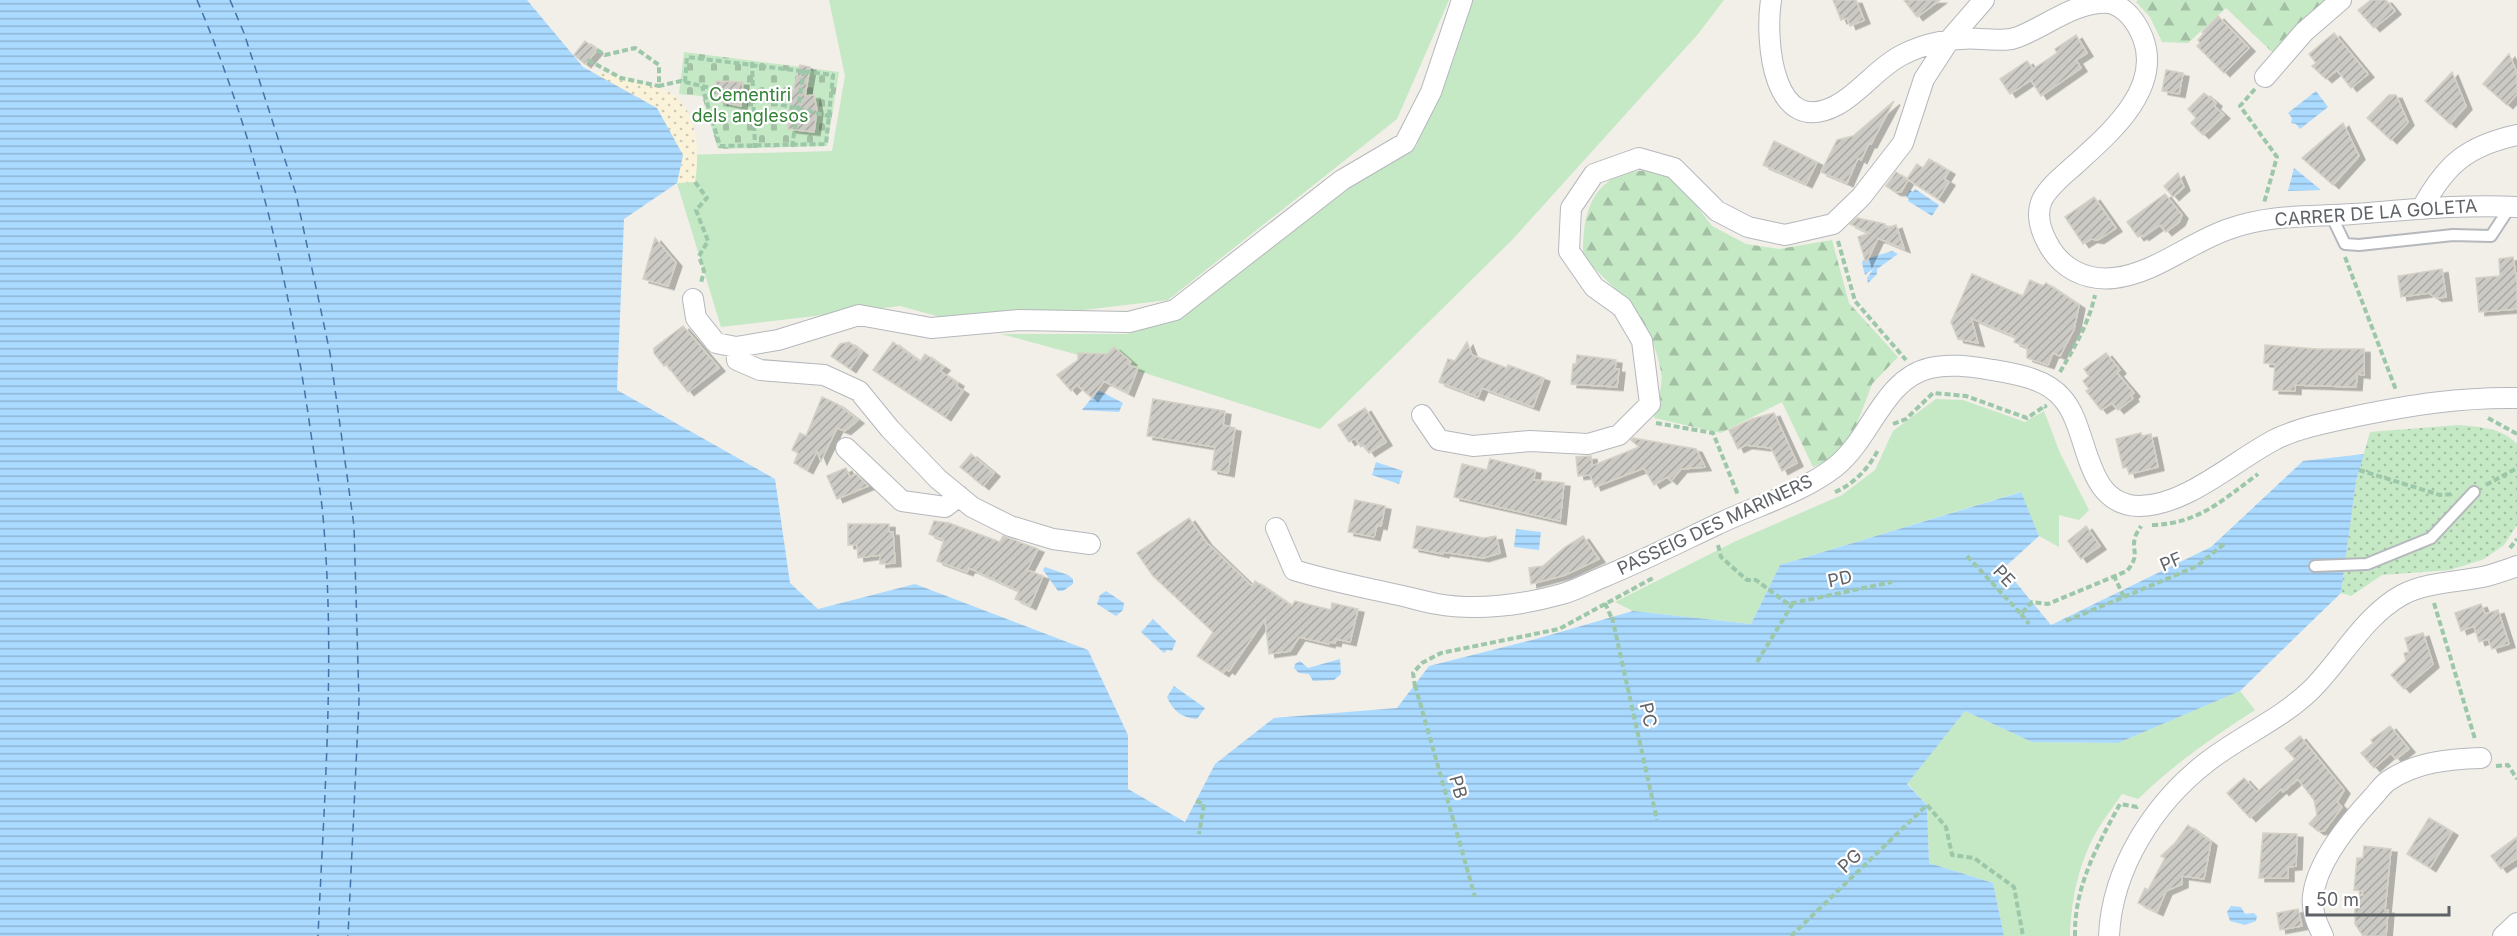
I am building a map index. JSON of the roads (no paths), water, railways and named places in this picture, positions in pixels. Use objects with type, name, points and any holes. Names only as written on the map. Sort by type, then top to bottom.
[{"type":"street","points":[[693,299],[696,318],[716,344],[736,347],[778,340],[859,315],[931,328],[1019,320],[1129,322],[1175,310],[1342,180],[1405,143],[1431,92],[1462,0]]},
{"type":"street","name":"CARRER DE LA GOLETA","points":[[1770,0],[1768,16],[1771,64],[1778,84],[1782,94],[1797,107],[1813,112],[1836,105],[1901,55],[1950,39],[2000,41],[2018,37],[2087,2],[2109,2],[2126,11],[2140,29],[2148,50],[2141,90],[2119,124],[2057,181],[2042,200],[2038,223],[2047,243],[2062,264],[2087,278],[2113,278],[2139,272],[2228,229],[2290,215],[2331,215],[2447,206],[2514,207]]},
{"type":"street","points":[[1422,415],[1439,440],[1473,446],[1530,441],[1588,444],[1619,435],[1650,404],[1642,341],[1622,307],[1594,287],[1569,251],[1571,208],[1593,174],[1639,158],[1674,168],[1717,211],[1748,227],[1785,235],[1833,224],[1861,197],[1903,143],[1924,79],[1950,39],[1984,0]]},
{"type":"street","points":[[2265,77],[2304,32],[2342,0]]},
{"type":"street","points":[[2422,208],[2434,186],[2458,160],[2487,141],[2517,135]]},
{"type":"street","points":[[736,347],[737,360],[760,370],[824,375],[859,391],[890,429],[938,479],[972,507],[1010,526],[1053,539],[1090,544]]},
{"type":"street","name":"PASSEIG DES MARINERS","points":[[1276,528],[1294,570],[1326,580],[1438,604],[1466,607],[1501,605],[1563,594],[1804,486],[1836,466],[1858,446],[1901,382],[1929,368],[1965,366],[2004,372],[2042,382],[2064,399],[2074,419],[2096,481],[2116,500],[2137,506],[2165,502],[2181,495],[2278,438],[2322,424],[2403,406],[2487,398],[2517,398]]},
{"type":"street","points":[[846,448],[902,501],[945,507],[959,496]]},
{"type":"street","points":[[2109,936],[2119,883],[2134,848],[2157,811],[2181,785],[2207,762],[2284,712],[2310,691],[2333,668],[2382,608],[2404,594],[2487,576],[2517,566]]},
{"type":"street","points":[[2323,936],[2314,917],[2313,896],[2334,844],[2354,818],[2387,782],[2417,767],[2442,759],[2481,758]]},
{"type":"street","points":[[2503,936],[2517,923]]},
{"type":"lane","points":[[2331,215],[2345,244],[2359,245],[2453,235],[2491,236],[2514,207]]},
{"type":"lane","points":[[2315,566],[2367,564],[2432,538],[2474,492]]},
{"type":"water","points":[[0,0],[527,0],[583,67],[657,108],[683,155],[677,183],[624,219],[617,390],[775,479],[790,583],[818,609],[915,584],[1088,650],[1128,735],[1128,789],[1185,822],[1215,764],[1274,718],[1397,708],[1429,666],[1633,611],[1751,624],[1780,565],[2021,492],[2039,536],[2004,568],[2051,625],[2211,547],[2303,461],[2364,454],[2356,481],[2341,593],[2240,691],[2118,743],[2032,742],[1965,711],[1907,784],[1927,805],[1929,863],[1993,883],[2004,936],[0,936]]},
{"type":"water","points":[[2316,91],[2328,107],[2300,129],[2296,124],[2291,123],[2292,118],[2288,113]]},
{"type":"water","points":[[2294,168],[2321,190],[2288,191]]},
{"type":"water","points":[[1915,189],[1939,205],[1932,216],[1908,201],[1906,197],[1910,190],[1913,192]]},
{"type":"water","points":[[1892,251],[1898,254],[1877,269],[1877,274],[1868,283],[1867,278],[1874,268],[1865,275],[1863,260]]},
{"type":"water","points":[[1098,390],[1123,403],[1119,412],[1082,410]]},
{"type":"water","points":[[1376,462],[1403,471],[1399,484],[1372,475]]},
{"type":"water","points":[[1516,529],[1541,532],[1539,550],[1514,547]]},
{"type":"water","points":[[1045,567],[1068,575],[1073,579],[1073,584],[1063,591],[1058,591],[1043,570]]},
{"type":"water","points":[[1106,591],[1124,603],[1123,610],[1116,616],[1097,604],[1100,595]]},
{"type":"water","points":[[1153,619],[1176,641],[1172,651],[1167,650],[1164,653],[1141,632]]},
{"type":"water","points":[[1340,659],[1341,674],[1334,680],[1313,681],[1309,674],[1299,673],[1294,668],[1295,664],[1300,661],[1308,668]]},
{"type":"water","points":[[1174,686],[1205,708],[1197,719],[1182,715],[1172,706],[1167,697]]},
{"type":"water","points":[[2231,906],[2241,907],[2245,914],[2254,913],[2257,916],[2256,921],[2245,925],[2230,921],[2227,912]]},
{"type":"park label","name":"Cementiri dels anglesos","points":[[750,106]]}]
